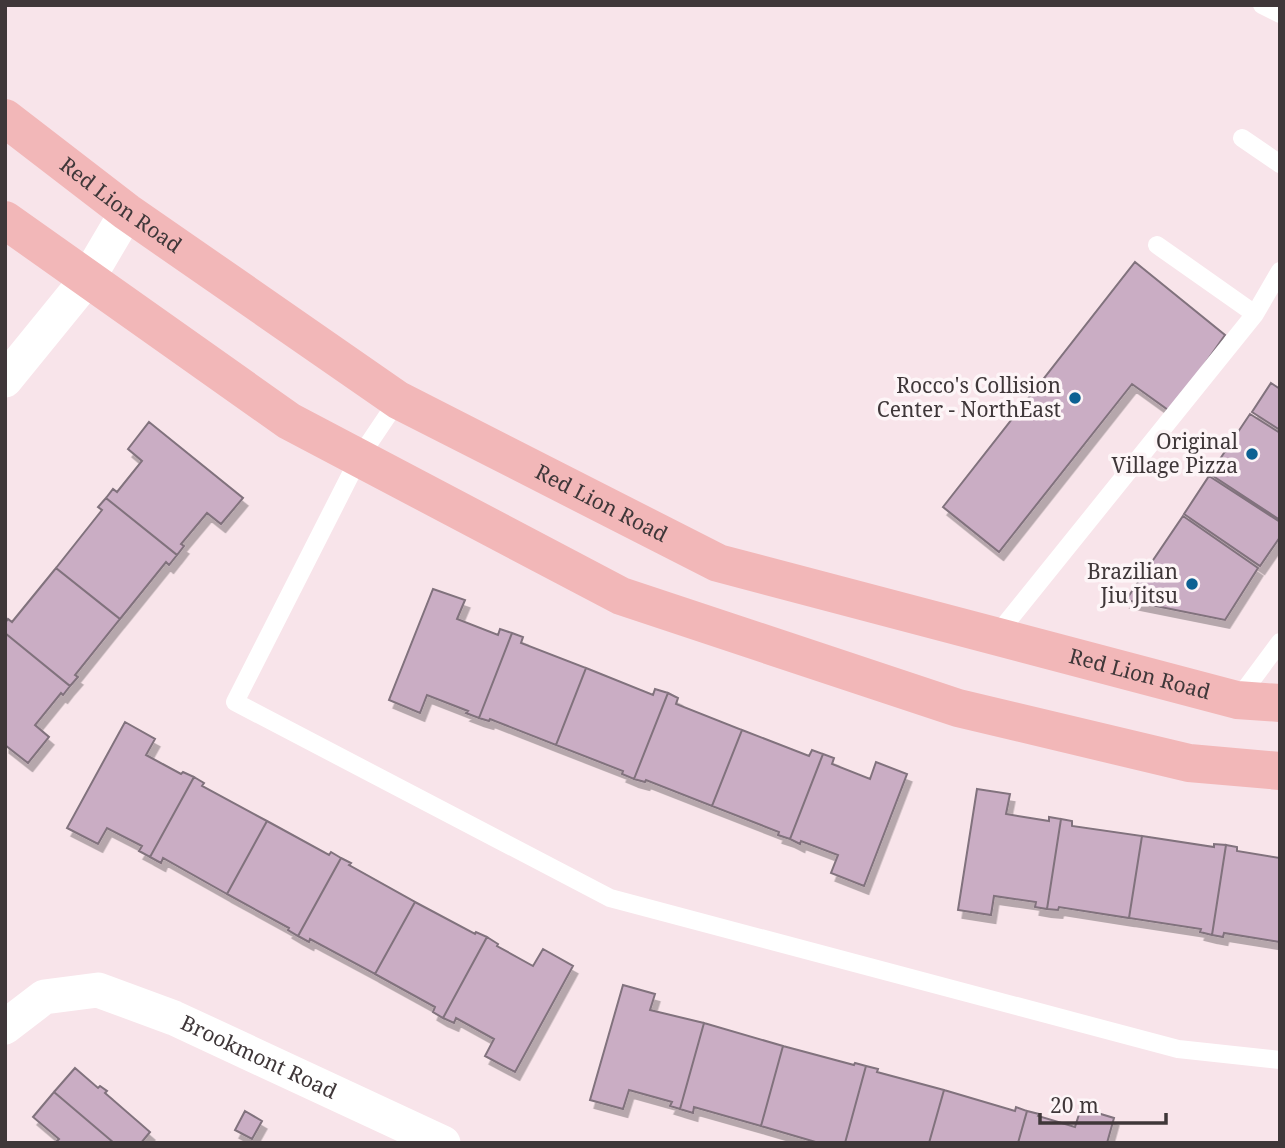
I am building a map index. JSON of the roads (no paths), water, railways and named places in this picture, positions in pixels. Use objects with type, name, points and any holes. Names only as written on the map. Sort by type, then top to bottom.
[{"type":"main road","name":"Red Lion Road","points":[[5,118],[127,212],[398,400],[718,563],[1237,700],[1280,703]]},
{"type":"main road","points":[[5,220],[289,421],[621,596],[958,708],[1189,763],[1280,771]]},
{"type":"street","points":[[5,380],[88,278],[127,212]]},
{"type":"street","name":"Brookmont Road","points":[[5,1027],[44,998],[98,990],[174,1018],[443,1143]]},
{"type":"lane","points":[[1262,5],[1280,14]]},
{"type":"lane","points":[[1242,138],[1280,164]]},
{"type":"lane","points":[[1157,245],[1255,314]]},
{"type":"lane","points":[[995,637],[1255,314],[1280,271]]},
{"type":"lane","points":[[398,400],[359,458],[235,702],[610,898],[1178,1049],[1280,1060]]},
{"type":"lane","points":[[1237,700],[1280,642]]},
{"type":"place","name":"Rocco's Collision Center - NorthEast","points":[[1075,398]]},
{"type":"place","name":"Original Village Pizza","points":[[1252,454]]},
{"type":"place","name":"Brazilian Jiu Jitsu","points":[[1192,584]]}]
